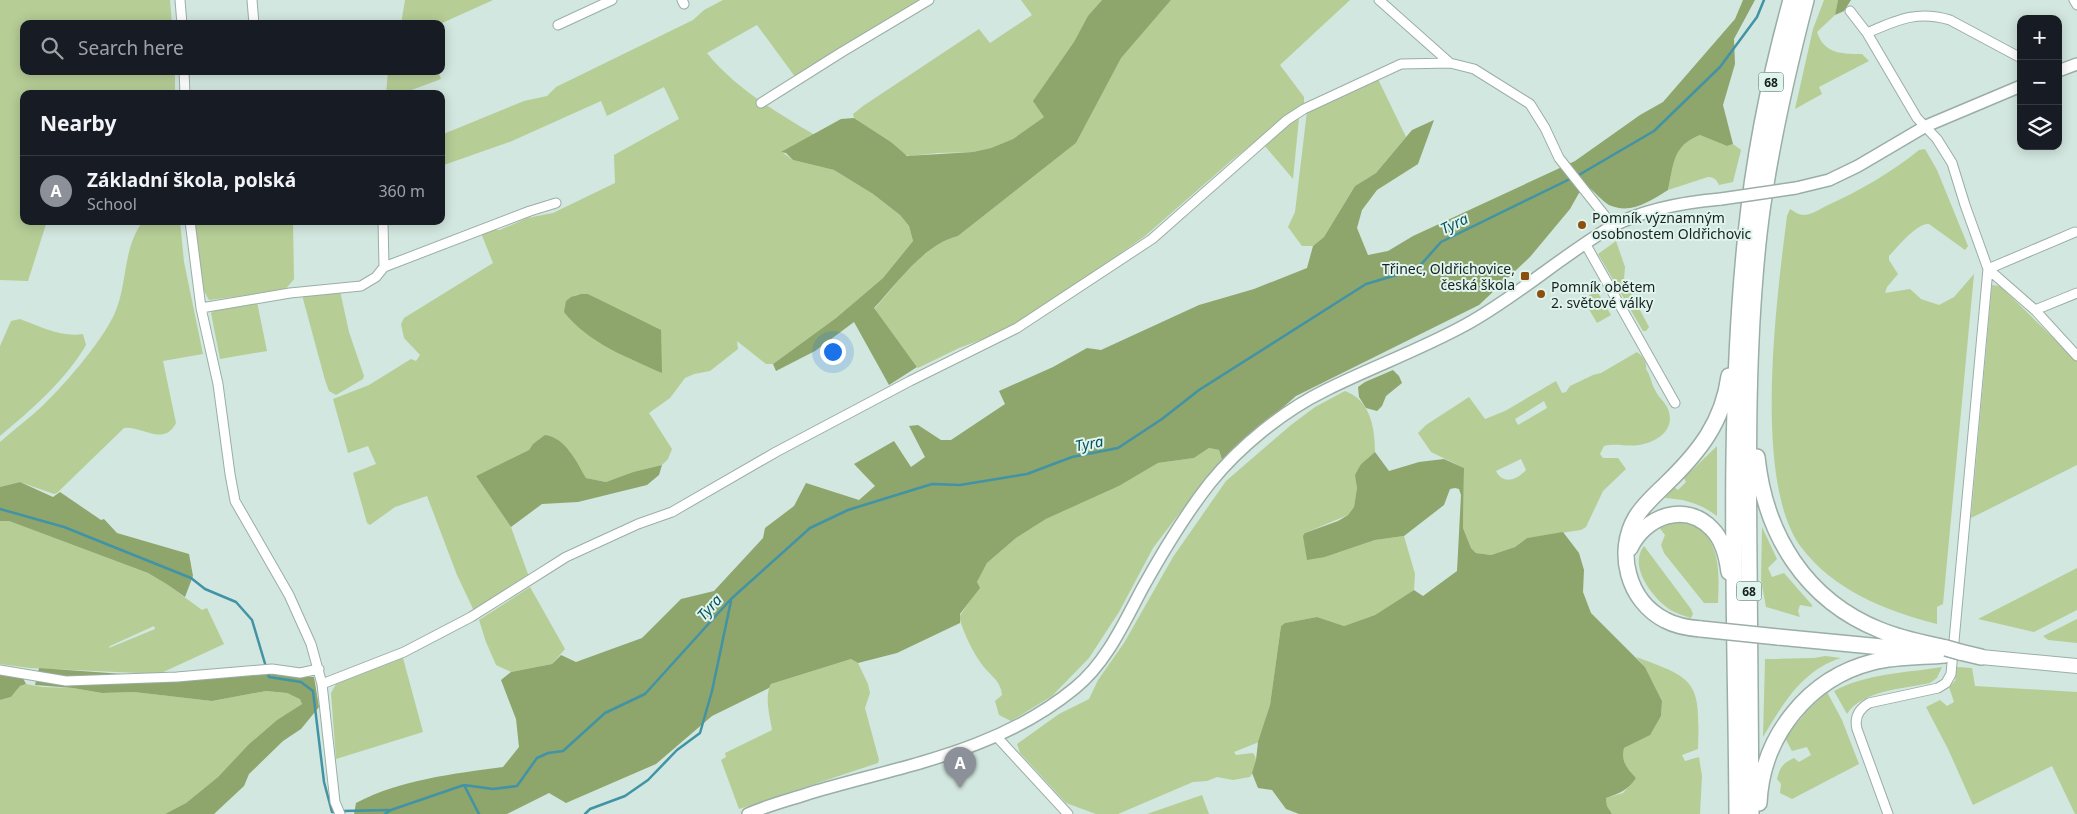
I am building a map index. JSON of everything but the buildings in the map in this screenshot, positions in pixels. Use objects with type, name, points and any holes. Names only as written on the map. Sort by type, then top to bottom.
[{"type":"highway","name":"68","points":[[1737,814],[1736,371],[1740,301],[1746,232],[1756,164],[1769,89],[1791,0]]},
{"type":"highway","name":"68","points":[[1751,814],[1748,489],[1753,300],[1759,232],[1766,184],[1781,101],[1806,0]]},
{"type":"highway","points":[[1740,301],[1731,331],[1728,384],[1719,417],[1697,452],[1648,502],[1636,517],[1629,534],[1626,563],[1634,589],[1651,610],[1671,623],[1702,629],[1951,652],[1981,657]]},
{"type":"highway","points":[[1750,368],[1756,400],[1756,437],[1763,497],[1774,528],[1792,559],[1816,589],[1856,619],[1893,635],[1951,652]]},
{"type":"highway","points":[[1626,563],[1633,542],[1641,530],[1652,521],[1673,514],[1688,515],[1701,520],[1716,534],[1724,549],[1730,576],[1730,603],[1736,625]]},
{"type":"highway","points":[[1758,814],[1760,786],[1771,749],[1790,716],[1814,692],[1836,676],[1871,663],[1951,652]]},
{"type":"main road","points":[[1981,657],[2077,666]]},
{"type":"street","points":[[180,0],[182,20]]},
{"type":"street","points":[[252,0],[254,20]]},
{"type":"street","points":[[558,25],[612,0]]},
{"type":"street","points":[[761,103],[929,0]]},
{"type":"street","points":[[1379,0],[1450,63]]},
{"type":"street","points":[[2074,0],[2077,5]]},
{"type":"street","points":[[1850,11],[1867,33],[1917,118],[1937,139],[1952,163],[1988,269],[1951,674],[1946,683],[1938,688],[1870,703],[1862,708],[1856,718],[1857,729],[1888,814]]},
{"type":"street","points":[[1867,33],[1906,17],[1938,16],[1950,20],[2017,56]]},
{"type":"street","points":[[322,684],[404,652],[471,617],[566,557],[638,524],[672,512],[776,452],[910,381],[1017,328],[1152,239],[1287,120],[1304,108],[1401,64],[1450,63],[1474,69],[1530,104],[1545,128],[1559,158],[1613,226]]},
{"type":"street","points":[[2062,70],[2077,64]]},
{"type":"street","points":[[184,75],[185,90]]},
{"type":"street","points":[[748,814],[842,783],[972,747],[997,737],[1061,699],[1078,686],[1093,670],[1112,642],[1179,527],[1210,482],[1261,433],[1298,405],[1466,325],[1506,300],[1613,226],[1673,206],[1796,188],[1829,180],[1858,166],[1926,126],[2017,88]]},
{"type":"street","points":[[201,308],[290,293],[361,286],[376,277],[384,267],[530,211],[556,203]]},
{"type":"street","points":[[191,225],[201,308],[218,384],[235,500],[289,595],[312,644],[322,684],[335,802],[340,814]]},
{"type":"street","points":[[383,225],[384,267]]},
{"type":"street","points":[[1988,269],[2075,232]]},
{"type":"street","points":[[1586,245],[1676,403]]},
{"type":"street","points":[[1988,269],[2035,310],[2077,356]]},
{"type":"street","points":[[2035,310],[2077,293]]},
{"type":"street","points":[[0,670],[66,681],[177,677],[272,669],[300,673],[319,669]]},
{"type":"street","points":[[997,737],[1068,814]]},
{"type":"green space","points":[[0,0],[170,0],[172,20],[20,20],[20,75],[175,75],[175,90],[20,90],[20,225],[46,225],[28,281],[0,280]]},
{"type":"green space","points":[[405,0],[493,0],[445,22],[445,20],[402,20]]},
{"type":"green space","points":[[723,0],[922,0],[796,78],[757,25],[707,53],[731,78],[757,99],[815,135],[782,152],[793,160],[834,170],[873,194],[900,215],[909,226],[913,241],[883,278],[836,318],[773,364],[766,364],[737,341],[738,349],[710,371],[685,378],[670,398],[649,413],[672,449],[668,459],[662,465],[633,472],[606,482],[586,478],[569,450],[533,444],[529,450],[476,476],[511,527],[529,577],[474,611],[457,575],[427,496],[395,507],[370,525],[367,523],[353,473],[376,464],[368,446],[348,453],[333,399],[369,385],[411,359],[416,361],[420,355],[404,338],[401,324],[404,318],[493,263],[481,233],[489,230],[500,230],[527,218],[553,213],[615,183],[614,155],[679,119],[664,87],[607,116],[601,101],[512,141],[445,165],[445,133],[524,101],[547,96],[556,87],[693,20],[704,10]],"holes":[[[588,294],[626,314],[662,372],[630,359],[595,339],[575,295]]]},
{"type":"green space","points":[[1021,0],[1102,0],[1075,41],[1044,117],[1013,139],[991,148],[973,152],[910,156],[903,154],[891,142],[854,118],[853,114],[863,106],[979,29],[990,43],[1032,15]]},
{"type":"green space","points":[[1102,0],[1171,0],[1121,58],[1076,143],[958,236],[945,241],[922,256],[874,308],[917,367],[889,385],[854,322],[815,351],[776,371],[773,364],[836,318],[883,278],[913,241],[909,226],[900,215],[873,194],[834,170],[793,160],[786,153],[781,152],[841,119],[854,118],[891,142],[907,156],[973,152],[991,148],[1013,139],[1044,117],[1033,101],[1074,42],[1088,16]]},
{"type":"green space","points":[[1171,0],[1350,0],[1280,65],[1304,97],[1304,103],[1232,160],[1145,236],[1071,288],[1005,331],[959,348],[918,368],[874,309],[922,256],[945,241],[958,236],[1076,143],[1121,57]]},
{"type":"green space","points":[[1743,0],[1755,0],[1734,39],[1735,64],[1723,105],[1733,144],[1727,146],[1700,135],[1691,139],[1679,150],[1673,164],[1668,190],[1633,208],[1617,208],[1609,205],[1588,187],[1579,193],[1570,209],[1530,257],[1479,305],[1296,396],[1222,460],[1219,450],[1209,448],[1194,458],[1158,463],[1119,486],[1046,519],[1016,538],[987,563],[977,582],[980,588],[960,614],[960,623],[897,653],[858,663],[851,659],[771,684],[769,688],[712,716],[656,764],[566,803],[549,793],[507,814],[354,814],[356,803],[391,788],[465,772],[503,767],[519,747],[516,719],[501,680],[511,672],[552,664],[561,655],[576,662],[642,638],[681,599],[714,591],[763,538],[765,528],[794,506],[806,483],[859,500],[875,486],[854,464],[894,441],[911,467],[925,457],[909,426],[918,425],[941,440],[951,440],[1005,404],[999,391],[1053,367],[1087,348],[1101,350],[1199,305],[1254,289],[1307,268],[1313,246],[1324,237],[1355,186],[1376,173],[1412,130],[1434,120],[1418,164],[1377,190],[1362,210],[1357,228],[1368,255],[1388,251],[1413,236],[1575,161],[1640,115],[1663,102],[1735,19]]},
{"type":"green space","points":[[1824,0],[1838,0],[1835,15],[1817,32],[1824,45],[1841,53],[1862,54],[1869,61],[1819,87],[1822,94],[1795,109],[1813,29]]},
{"type":"green space","points":[[1838,0],[1851,0],[1844,11],[1835,15]]},
{"type":"green space","points":[[388,75],[440,75],[441,79],[412,90],[386,90]]},
{"type":"green space","points":[[1377,77],[1406,137],[1376,173],[1355,186],[1324,237],[1313,246],[1302,246],[1288,227],[1295,212],[1307,111]]},
{"type":"green space","points":[[1299,118],[1293,179],[1264,145],[1294,119]]},
{"type":"green space","points":[[1700,135],[1727,146],[1733,144],[1741,150],[1733,182],[1719,185],[1715,179],[1708,177],[1668,190],[1673,164],[1679,150],[1691,139]]},
{"type":"green space","points":[[1925,149],[1937,170],[1968,246],[1965,250],[1929,224],[1924,224],[1908,236],[1889,256],[1889,260],[1898,274],[1887,287],[1885,293],[1910,289],[1921,299],[1939,305],[1954,297],[1974,274],[1943,604],[1937,607],[1937,624],[1899,613],[1862,597],[1845,587],[1814,562],[1801,547],[1786,517],[1777,479],[1772,434],[1774,338],[1787,216],[1790,209],[1802,215],[1812,213],[1863,188],[1919,150]]},
{"type":"green space","points":[[140,225],[180,225],[184,262],[203,354],[163,361],[176,423],[171,430],[159,435],[124,428],[57,493],[54,494],[20,482],[0,487],[0,442],[38,410],[58,390],[80,365],[108,327],[118,303],[128,255]]},
{"type":"green space","points":[[195,225],[293,225],[294,279],[284,291],[209,300],[204,291]]},
{"type":"green space","points":[[1616,241],[1625,267],[1624,280],[1649,327],[1646,331],[1643,331],[1598,254]]},
{"type":"green space","points":[[1992,285],[2000,286],[2077,361],[2077,465],[1971,518]]},
{"type":"green space","points":[[340,291],[349,332],[364,376],[363,379],[336,395],[329,391],[325,380],[302,295]]},
{"type":"green space","points":[[1597,291],[1611,315],[1597,323],[1583,299]]},
{"type":"green space","points":[[588,294],[661,330],[662,373],[596,341],[573,323],[564,312],[566,301],[571,297]]},
{"type":"green space","points":[[257,302],[267,351],[220,359],[211,313],[216,309]]},
{"type":"green space","points":[[20,319],[59,333],[83,334],[86,345],[58,383],[0,436],[0,346],[11,321]]},
{"type":"green space","points":[[1637,352],[1643,357],[1656,393],[1668,409],[1670,416],[1667,429],[1658,438],[1646,443],[1604,446],[1600,454],[1603,458],[1618,458],[1626,469],[1603,491],[1586,527],[1581,530],[1527,538],[1515,547],[1491,555],[1476,553],[1471,548],[1463,528],[1464,468],[1431,452],[1418,433],[1426,425],[1469,397],[1485,419],[1505,411],[1556,381],[1562,393],[1566,392],[1570,386],[1601,373]],"holes":[[[1544,401],[1547,408],[1518,425],[1515,419]],[[1521,459],[1526,470],[1510,480],[1502,478],[1496,471]]]},
{"type":"green space","points":[[1393,370],[1399,376],[1402,383],[1386,396],[1382,406],[1377,411],[1366,408],[1359,397],[1358,387]]},
{"type":"green space","points":[[1345,391],[1360,401],[1369,416],[1374,433],[1375,452],[1361,464],[1356,475],[1357,488],[1354,507],[1348,515],[1305,533],[1325,557],[1375,540],[1404,536],[1415,574],[1414,590],[1375,615],[1344,626],[1317,617],[1285,623],[1281,626],[1270,705],[1259,742],[1234,752],[1236,755],[1253,753],[1255,756],[1256,765],[1250,777],[1233,780],[1217,777],[1207,781],[1193,782],[1118,814],[1096,814],[1066,803],[1020,753],[1017,744],[1059,714],[1089,699],[1098,680],[1124,643],[1173,557],[1226,481],[1291,425],[1315,407]]},
{"type":"green space","points":[[545,435],[565,445],[586,478],[606,482],[633,472],[662,465],[659,475],[647,485],[578,502],[542,504],[511,527],[476,476],[529,450],[533,444]]},
{"type":"green space","points":[[1717,446],[1717,516],[1705,508],[1692,503],[1665,498],[1674,487],[1678,490],[1686,482],[1684,478]]},
{"type":"green space","points":[[1209,448],[1219,450],[1222,461],[1153,548],[1119,612],[1089,658],[1052,696],[1011,721],[999,715],[995,701],[1002,695],[1000,686],[976,655],[966,637],[959,617],[979,588],[977,582],[987,563],[1016,538],[1046,519],[1119,486],[1158,463],[1194,458]]},
{"type":"green space","points":[[1375,452],[1389,471],[1419,462],[1444,459],[1464,468],[1463,528],[1471,548],[1476,553],[1491,555],[1515,547],[1527,538],[1563,532],[1579,553],[1584,570],[1583,592],[1591,613],[1645,667],[1662,701],[1661,716],[1650,735],[1624,748],[1623,757],[1625,764],[1636,778],[1623,791],[1606,798],[1607,806],[1612,814],[1299,814],[1286,809],[1272,790],[1258,788],[1252,773],[1258,742],[1270,705],[1281,626],[1285,623],[1317,617],[1344,626],[1375,615],[1414,590],[1423,596],[1457,571],[1461,495],[1459,489],[1455,488],[1450,489],[1444,505],[1404,536],[1375,540],[1325,557],[1307,560],[1303,536],[1305,533],[1338,521],[1348,515],[1354,507],[1357,488],[1355,475],[1361,464]]},
{"type":"green space","points":[[20,482],[53,497],[60,492],[101,520],[104,519],[117,533],[189,554],[193,576],[185,597],[148,573],[9,521],[0,521],[0,487]]},
{"type":"green space","points":[[0,521],[9,521],[148,573],[202,610],[207,608],[224,644],[159,674],[30,668],[0,664]],"holes":[[[154,626],[155,629],[109,648]]]},
{"type":"green space","points":[[1688,524],[1701,530],[1708,538],[1713,548],[1718,570],[1718,603],[1704,603],[1664,553],[1661,545],[1665,535],[1658,526]]},
{"type":"green space","points":[[1762,527],[1777,559],[1768,568],[1772,577],[1784,573],[1812,605],[1812,607],[1800,605],[1798,611],[1800,617],[1766,607],[1761,580]]},
{"type":"green space","points":[[1644,546],[1691,609],[1693,614],[1691,618],[1669,609],[1649,589],[1640,572],[1640,554]]},
{"type":"green space","points":[[2077,568],[2077,610],[2034,632],[1978,619]]},
{"type":"green space","points":[[530,587],[565,649],[552,664],[511,672],[496,665],[479,620]]},
{"type":"green space","points":[[2077,619],[2077,643],[2048,640],[2043,636]]},
{"type":"green space","points":[[1825,656],[1841,658],[1827,663],[1804,680],[1778,712],[1763,737],[1765,659]]},
{"type":"green space","points":[[1636,657],[1672,671],[1683,678],[1691,686],[1696,697],[1698,749],[1682,755],[1685,761],[1699,757],[1702,776],[1700,814],[1612,814],[1607,806],[1606,798],[1623,793],[1636,778],[1623,757],[1624,748],[1649,735],[1661,716],[1662,701],[1645,667]]},
{"type":"green space","points":[[403,658],[423,732],[336,759],[331,693],[336,684]]},
{"type":"green space","points":[[851,659],[858,663],[868,684],[870,693],[865,708],[879,760],[878,763],[739,809],[721,760],[726,757],[725,753],[772,730],[768,700],[771,684]]},
{"type":"green space","points":[[1942,667],[1937,678],[1930,683],[1873,695],[1854,706],[1847,714],[1834,691],[1860,680],[1887,674]]},
{"type":"green space","points":[[1957,667],[1972,668],[1975,686],[2077,692],[2077,814],[2075,814],[2052,766],[1973,805],[1948,749],[1926,707],[1940,700],[1947,706],[1954,702],[1949,687],[1955,681]]},
{"type":"green space","points":[[39,668],[123,674],[270,674],[314,677],[319,707],[301,729],[283,741],[249,774],[244,786],[214,814],[165,814],[186,803],[218,777],[249,744],[277,720],[302,704],[300,699],[287,693],[266,691],[212,701],[134,692],[102,693],[73,688],[35,685]]},
{"type":"green space","points":[[0,675],[23,678],[26,684],[20,686],[11,697],[0,700]]},
{"type":"green space","points":[[26,684],[42,687],[73,688],[102,693],[134,692],[212,701],[266,691],[287,693],[300,698],[302,704],[277,720],[249,744],[218,777],[186,803],[165,814],[0,814],[0,700],[11,697],[20,686]]},
{"type":"green space","points":[[1827,692],[1842,720],[1859,764],[1792,799],[1780,793],[1781,784],[1777,779],[1779,771],[1794,758],[1799,762],[1811,755],[1807,747],[1792,751],[1785,738],[1808,710]]},
{"type":"green space","points":[[1202,795],[1209,814],[1147,814]]},
{"type":"waterway","name":"Tyra","points":[[1577,176],[1654,131],[1720,67],[1757,17],[1764,0]]},
{"type":"waterway","name":"Tyra","points":[[385,814],[391,810],[464,785],[493,789],[517,786],[537,758],[548,753],[563,751],[605,713],[645,694],[731,599],[810,528],[848,510],[932,484],[960,485],[1027,474],[1072,457],[1118,448],[1162,419],[1199,390],[1366,284],[1417,269],[1441,242],[1572,178]]},
{"type":"waterway","points":[[0,509],[64,527],[191,578],[205,589],[236,602],[252,620],[269,677],[301,682],[313,691],[324,782],[332,812],[337,812]]},
{"type":"waterway","points":[[585,814],[590,809],[625,796],[648,780],[677,750],[700,733],[712,691],[731,601]]},
{"type":"waterway","points":[[464,785],[479,814]]},
{"type":"waterway","points":[[343,811],[389,810]]},
{"type":"place","name":"Pomník významným osobnostem Oldřichovic","points":[[1582,225]]},
{"type":"place","name":"Třinec, Oldřichovice, česká škola","points":[[1525,276]]},
{"type":"place","name":"Pomník obětem 2. světové války","points":[[1541,294]]},
{"type":"place","name":"Základní škola, polská","points":[[960,788]]}]
